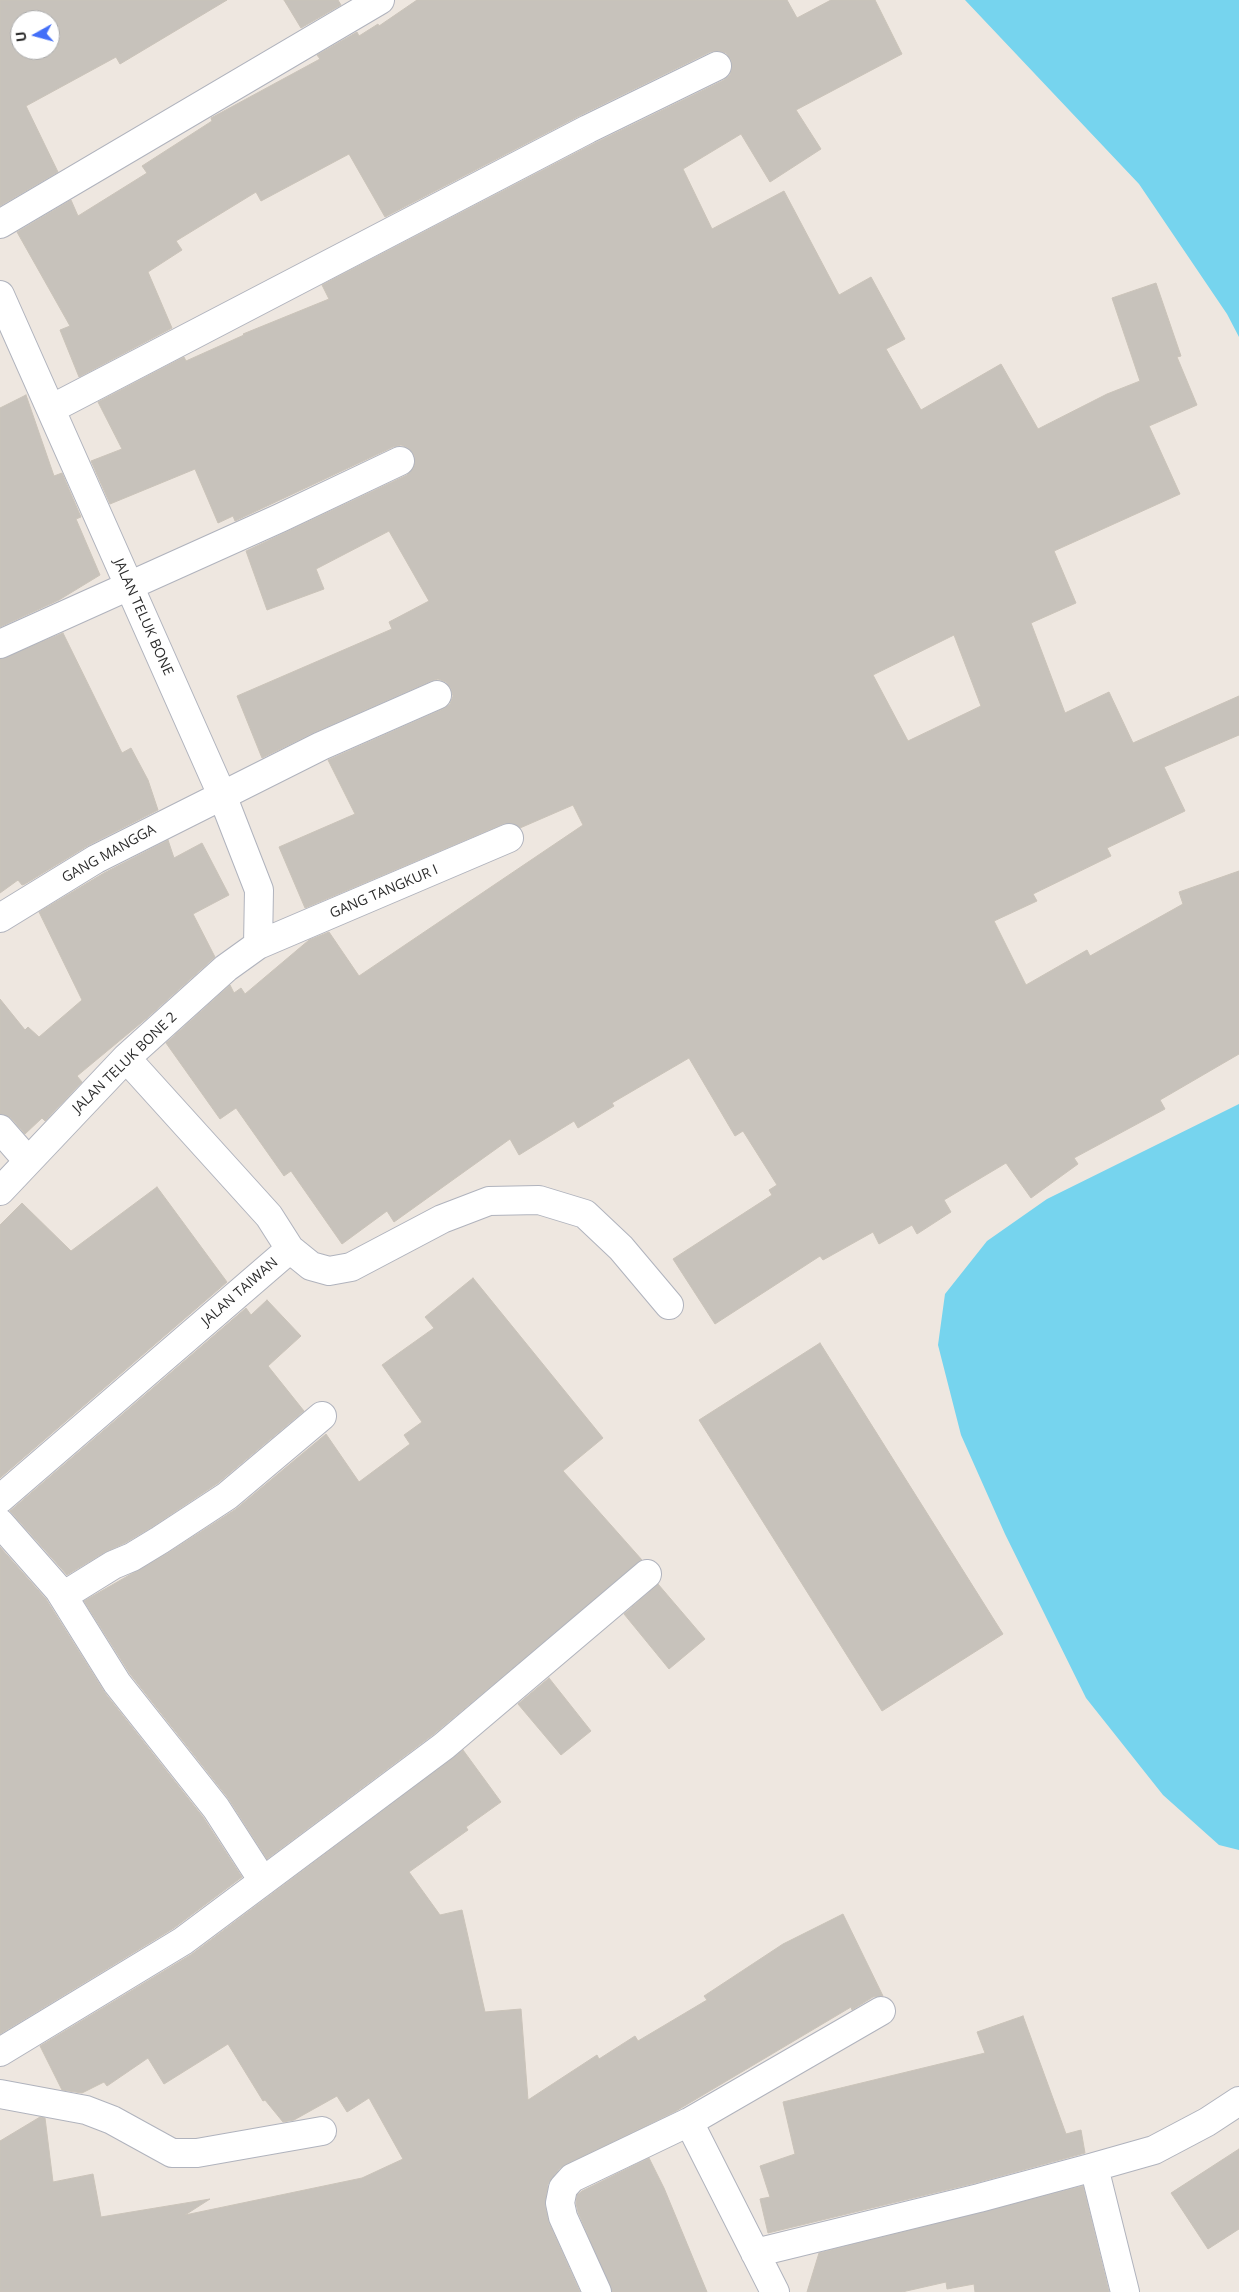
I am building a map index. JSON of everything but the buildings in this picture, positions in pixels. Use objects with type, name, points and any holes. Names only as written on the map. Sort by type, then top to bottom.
[{"type":"street","points":[[0,224],[380,0]]},
{"type":"street","points":[[51,409],[588,129],[717,66]]},
{"type":"street","name":"JALAN TELUK BONE","points":[[0,295],[222,795],[259,890],[258,945]]},
{"type":"street","points":[[0,644],[280,518],[400,461]]},
{"type":"street","name":"GANG MANGGA","points":[[0,918],[96,859],[321,746],[437,695]]},
{"type":"street","name":"GANG TANGKUR I","points":[[258,945],[509,838]]},
{"type":"street","name":"JALAN TELUK BONE 2","points":[[0,1191],[126,1058],[226,968],[258,945]]},
{"type":"street","name":"JALAN TAIWAN","points":[[0,1499],[290,1248],[269,1216],[126,1058]]},
{"type":"street","points":[[0,1129],[28,1161]]},
{"type":"street","points":[[290,1248],[311,1266],[329,1271],[351,1267],[442,1219],[488,1201],[539,1200],[586,1214],[621,1248],[669,1305]]},
{"type":"street","points":[[63,1596],[112,1564],[132,1556],[160,1540],[227,1496],[322,1416]]},
{"type":"street","points":[[0,1523],[63,1596],[117,1683],[216,1808],[263,1881]]},
{"type":"street","points":[[0,2052],[183,1942],[444,1746],[647,1574]]},
{"type":"street","points":[[597,2292],[563,2217],[560,2202],[563,2188],[572,2178],[689,2122],[881,2011]]},
{"type":"street","points":[[0,2094],[86,2110],[112,2120],[172,2153],[196,2153],[322,2131]]},
{"type":"street","points":[[755,2253],[979,2198],[1154,2150],[1207,2122],[1239,2100]]},
{"type":"street","points":[[689,2122],[775,2292]]},
{"type":"street","points":[[1094,2167],[1126,2292]]},
{"type":"water","points":[[965,0],[1239,0],[1239,337],[1227,314],[1139,184]]},
{"type":"water","points":[[1239,1104],[1239,1850],[1219,1845],[1163,1795],[1086,1698],[1005,1534],[961,1435],[938,1345],[945,1294],[987,1241],[1047,1199]]}]
